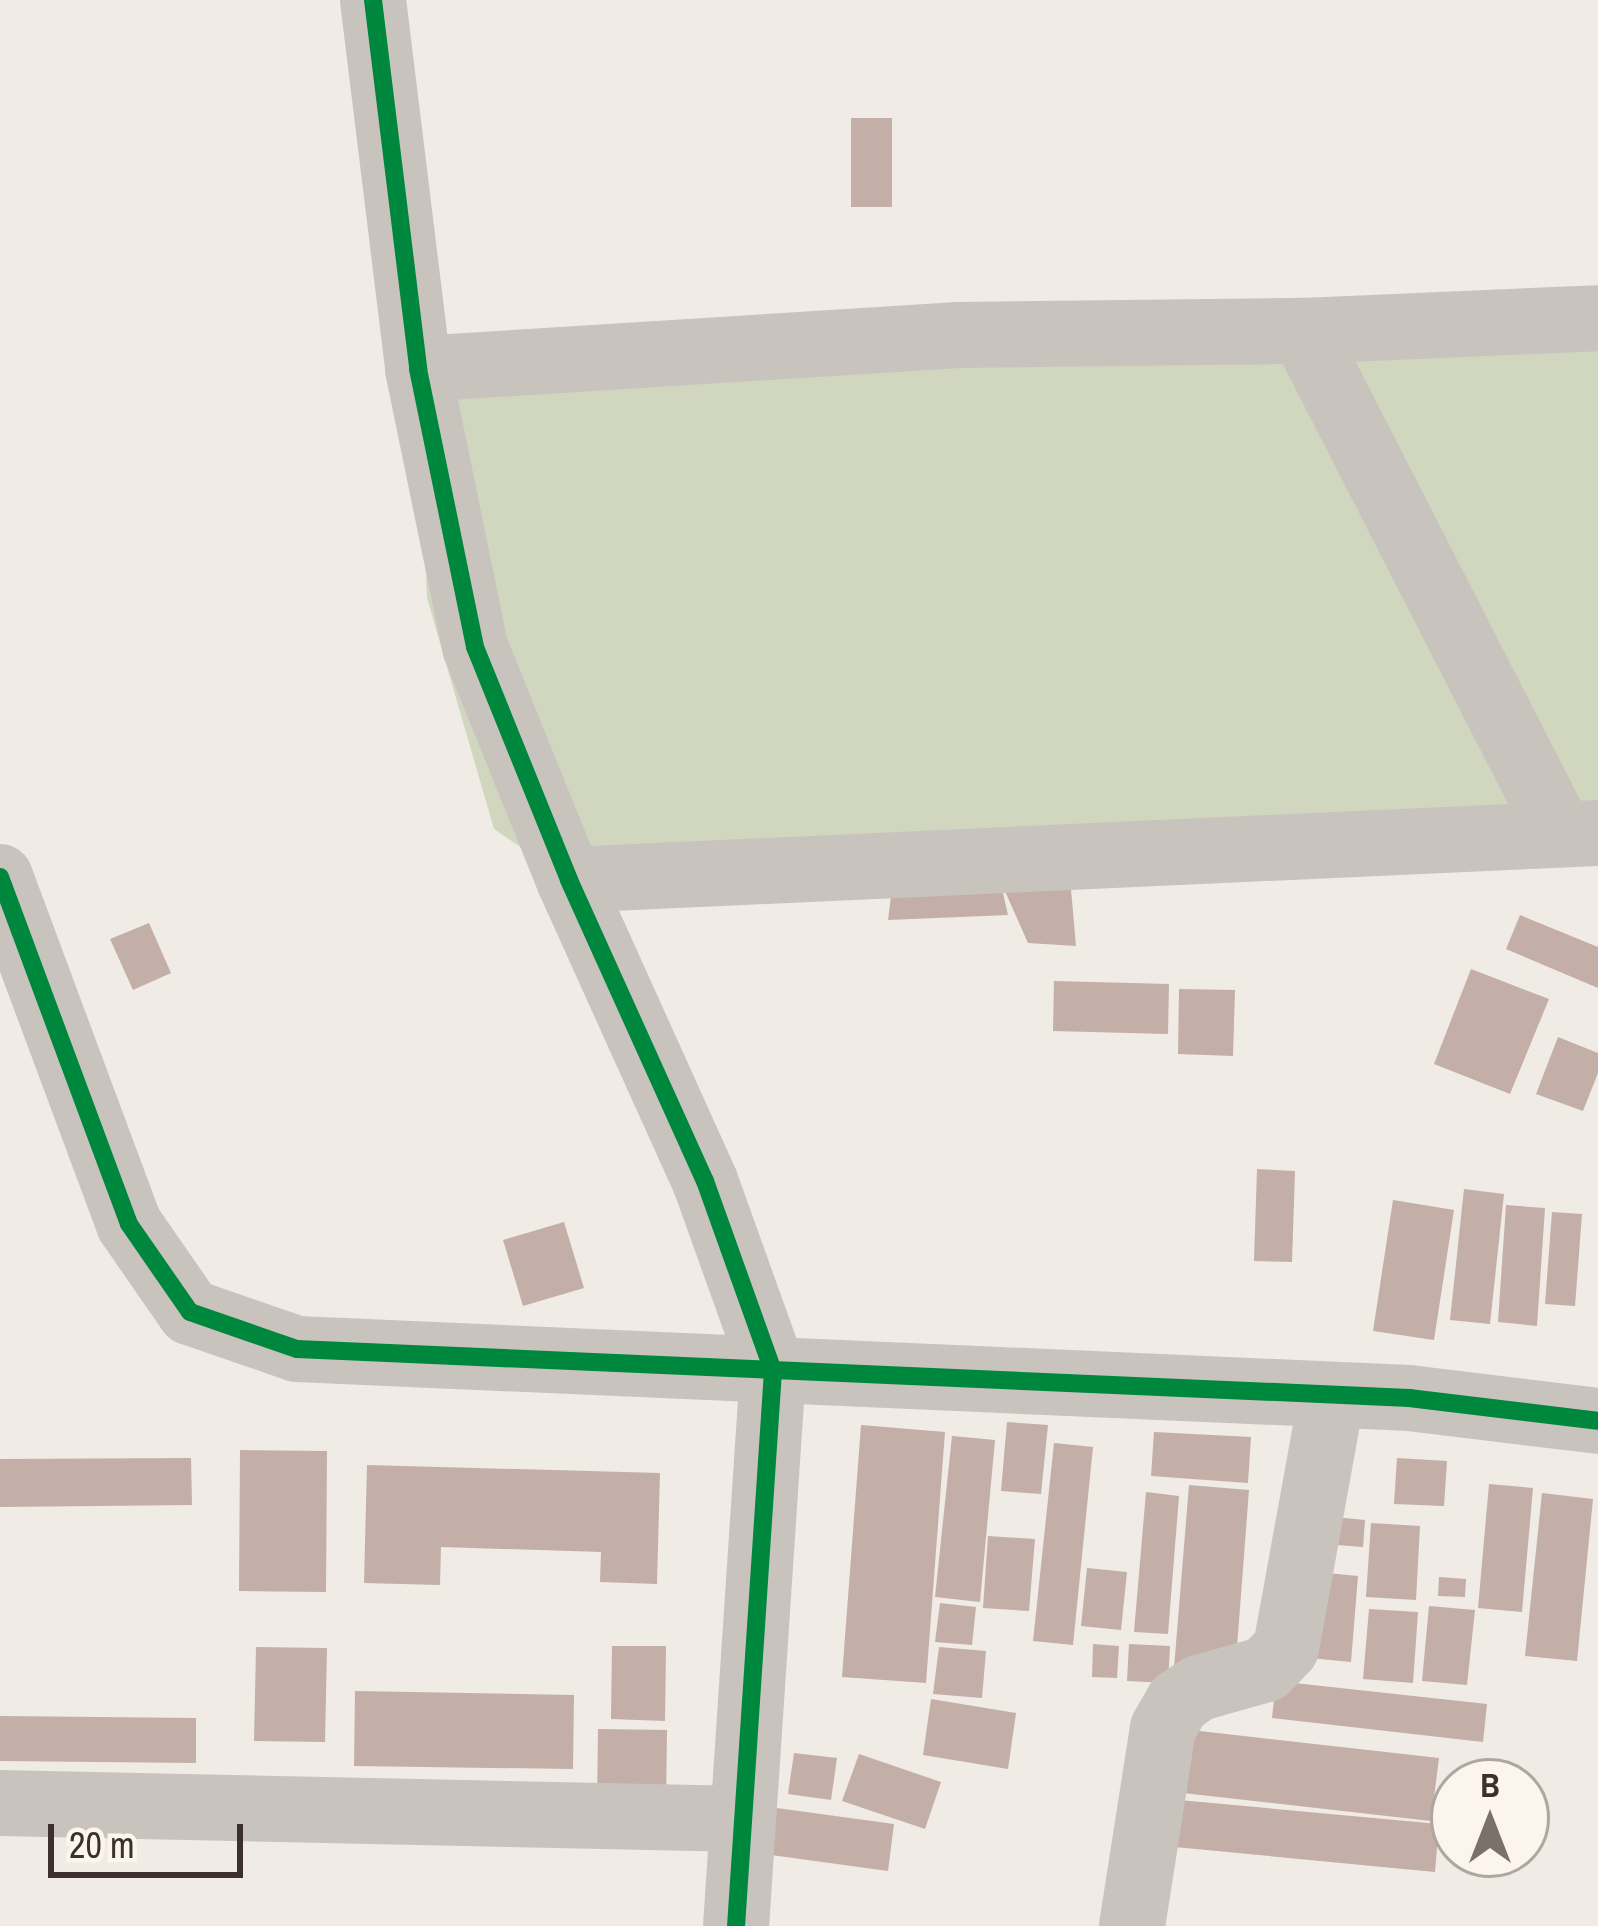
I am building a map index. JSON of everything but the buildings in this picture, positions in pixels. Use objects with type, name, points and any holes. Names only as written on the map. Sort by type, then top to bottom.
[{"type":"street","points":[[373,0],[418,369],[475,647],[568,880],[705,1181],[772,1371],[736,1926]]},
{"type":"street","points":[[418,369],[958,335],[1303,332],[1598,318]]},
{"type":"street","points":[[568,880],[1579,833],[1303,332]]},
{"type":"street","points":[[2,888],[129,1224],[190,1312],[297,1349],[1409,1398],[1598,1421]]},
{"type":"street","points":[[1132,1926],[1163,1728],[1178,1702],[1199,1688],[1267,1669],[1286,1648],[1332,1395]]},
{"type":"street","points":[[0,1803],[743,1819]]},
{"type":"green space","points":[[1598,342],[1598,834],[569,880],[494,829],[427,598],[418,369]]},
{"type":"cycle path","points":[[373,0],[418,369],[475,647],[569,880],[705,1181],[773,1371],[736,1926]]},
{"type":"cycle path","points":[[0,877],[129,1224],[190,1312],[297,1349],[1409,1398],[1598,1421]]}]
